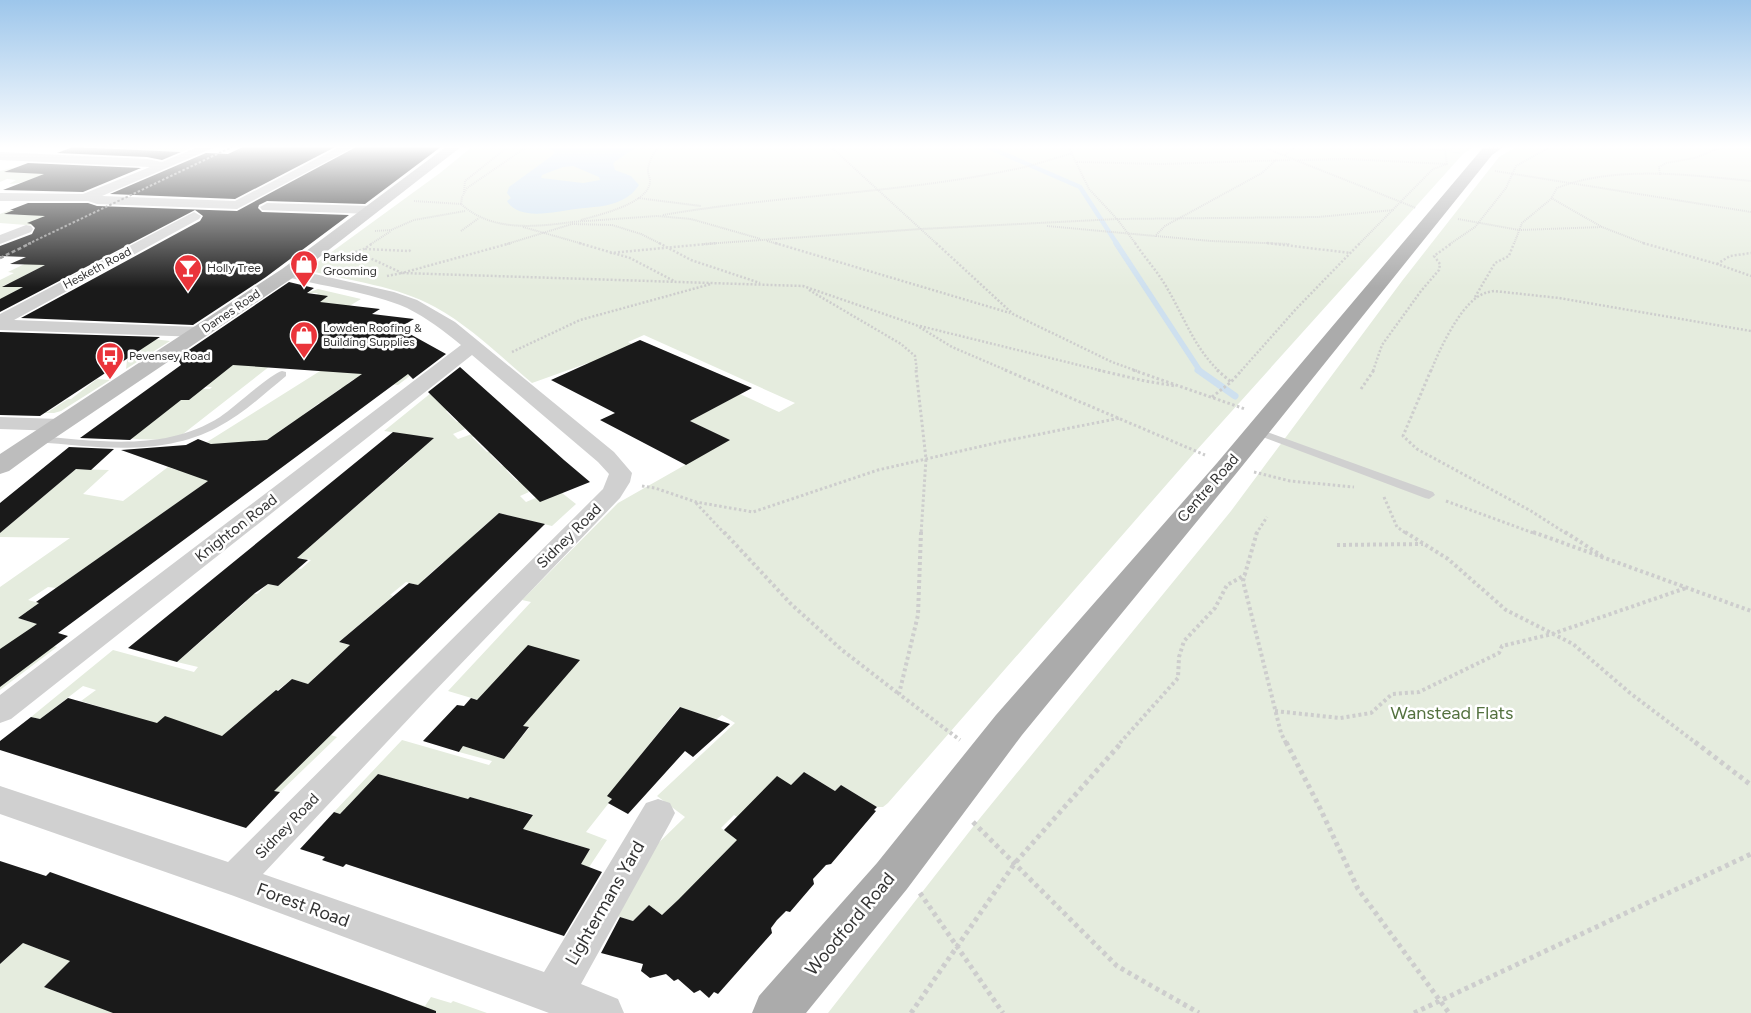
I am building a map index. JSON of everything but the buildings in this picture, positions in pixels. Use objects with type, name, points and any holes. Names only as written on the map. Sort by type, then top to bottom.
[{"type":"main road","name":"Dames Road","points":[[0,466],[37,439],[288,273],[393,193]]},
{"type":"main road","name":"Centre Road","points":[[936,820],[1009,725],[1262,424],[1452,193]]},
{"type":"main road","name":"Woodford Road","points":[[776,1013],[892,876],[936,820]]},
{"type":"street","points":[[0,197],[65,199],[99,193]]},
{"type":"street","points":[[95,195],[93,199],[98,200],[237,206],[261,193]]},
{"type":"street","points":[[267,207],[371,210]]},
{"type":"street","name":"Hesketh Road","points":[[0,321],[194,216]]},
{"type":"street","points":[[0,240],[26,228]]},
{"type":"street","points":[[288,273],[351,287],[411,304],[449,326],[606,457],[621,473],[619,482]]},
{"type":"street","points":[[0,325],[200,332]]},
{"type":"street","name":"Knighton Road","points":[[0,711],[472,346]]},
{"type":"street","points":[[0,423],[58,426]]},
{"type":"street","name":"Sidney Road","points":[[234,880],[612,493],[619,482]]},
{"type":"street","name":"Forest Road","points":[[0,800],[234,880],[604,1013]]},
{"type":"street","name":"Lightermans Yard","points":[[553,994],[658,813]]},
{"type":"lane","points":[[37,439],[144,446],[171,442],[216,425],[282,374]]},
{"type":"lane","points":[[1262,424],[1429,494]]},
{"type":"path","points":[[461,204],[464,193]]},
{"type":"path","points":[[351,287],[460,256],[483,252],[634,202],[645,193]]},
{"type":"path","points":[[572,223],[657,216],[706,207],[846,193]]},
{"type":"path","points":[[883,193],[1013,314]]},
{"type":"path","points":[[1093,193],[1117,220],[1166,286],[1194,338],[1211,364],[1231,382]]},
{"type":"path","points":[[1155,236],[1165,226],[1225,193]]},
{"type":"path","points":[[1379,193],[1434,215],[1519,230],[1602,227]]},
{"type":"path","points":[[1212,397],[1231,382],[1296,309],[1409,193]]},
{"type":"path","points":[[1361,389],[1376,366],[1382,346],[1421,291],[1439,270],[1440,264],[1434,256],[1444,251],[1478,223],[1502,193]]},
{"type":"path","points":[[1554,193],[1551,198],[1522,223],[1509,256],[1495,263],[1474,299],[1458,318],[1451,335],[1441,346],[1403,436],[1417,449],[1530,511],[1608,560]]},
{"type":"path","points":[[1634,193],[1751,212]]},
{"type":"path","points":[[638,198],[666,204],[706,207]]},
{"type":"path","points":[[1551,198],[1602,227],[1650,246],[1717,264],[1751,276]]},
{"type":"path","points":[[407,201],[461,204]]},
{"type":"path","points":[[461,204],[466,211],[479,218],[520,226],[630,258],[675,282]]},
{"type":"path","points":[[610,253],[921,229],[1117,220],[1318,217],[1394,210]]},
{"type":"path","points":[[371,231],[391,230],[414,220],[466,211]]},
{"type":"path","points":[[657,216],[691,219],[1013,314],[1112,362],[1212,397],[1262,424]]},
{"type":"path","points":[[462,231],[479,218]]},
{"type":"path","points":[[578,222],[584,219]]},
{"type":"path","points":[[520,226],[559,223],[612,225],[641,234],[691,260],[765,285]]},
{"type":"path","points":[[1035,225],[1212,241],[1286,244],[1352,254]]},
{"type":"path","points":[[370,246],[375,246]]},
{"type":"path","points":[[364,249],[409,251],[412,249]]},
{"type":"path","points":[[357,252],[402,273],[802,286],[916,325],[1145,381],[1187,388]]},
{"type":"path","points":[[1717,264],[1730,256],[1751,254]]},
{"type":"path","points":[[490,361],[580,320],[715,283]]},
{"type":"path","points":[[802,286],[901,344],[915,356],[926,459],[922,496],[918,615],[899,694]]},
{"type":"path","points":[[1474,299],[1486,291],[1537,294],[1606,304],[1696,323],[1751,331]]},
{"type":"path","points":[[916,325],[952,347],[1121,418],[1195,452]]},
{"type":"path","points":[[619,482],[654,488],[696,502],[753,512],[878,470],[1121,418]]},
{"type":"path","points":[[1248,470],[1271,478],[1290,481],[1363,488]]},
{"type":"path","points":[[1381,490],[1398,526],[1448,559],[1506,610],[1573,644],[1630,693],[1751,785]]},
{"type":"path","points":[[1429,494],[1751,611]]},
{"type":"path","points":[[696,502],[791,604],[842,650],[948,733],[986,757]]},
{"type":"path","points":[[1267,517],[1256,534],[1243,581],[1281,733],[1319,806],[1358,889],[1449,1013]]},
{"type":"path","points":[[1337,545],[1424,544]]},
{"type":"path","points":[[911,1013],[1015,863],[1178,678],[1178,657],[1184,641],[1215,608],[1227,585],[1245,575]]},
{"type":"path","points":[[1275,711],[1340,718],[1371,713],[1392,694],[1419,692],[1500,654],[1502,646],[1552,634],[1686,588]]},
{"type":"path","points":[[936,820],[976,823],[1117,966],[1199,1013]]},
{"type":"path","points":[[1414,1013],[1751,854]]},
{"type":"path","points":[[892,876],[921,894],[1003,1013]]},
{"type":"green space","points":[[412,193],[1428,193],[1195,452],[888,803],[883,807],[877,807],[841,785],[835,791],[804,772],[750,825],[734,815],[721,828],[769,862],[711,923],[679,899],[662,915],[649,905],[633,921],[613,915],[642,859],[685,817],[657,796],[735,723],[722,715],[713,722],[701,714],[679,707],[608,796],[612,799],[586,832],[607,840],[576,887],[567,885],[590,849],[547,836],[523,871],[522,830],[533,814],[518,810],[482,858],[496,805],[470,797],[433,843],[454,796],[423,786],[387,828],[414,785],[378,774],[340,814],[334,812],[402,740],[489,765],[492,761],[459,752],[463,746],[504,759],[529,728],[514,723],[522,713],[448,691],[531,602],[522,600],[618,503],[729,440],[690,421],[740,394],[779,412],[795,403],[644,335],[628,342],[638,347],[601,370],[588,363],[532,383],[461,323],[435,307],[390,289],[310,271],[313,269],[311,267]]},
{"type":"green space","name":"Wanstead Flats","points":[[1471,193],[1751,193],[1751,1013],[828,1013],[976,823],[1231,511],[1402,281]]},
{"type":"green space","points":[[10,210],[14,211],[6,214],[17,215],[26,211],[46,215],[42,217],[40,226],[0,223],[0,214]]},
{"type":"green space","points":[[78,238],[54,260],[16,280],[24,284],[9,283],[3,286],[23,287],[0,300],[0,280],[14,273],[8,272]]},
{"type":"green space","points":[[318,289],[361,299],[321,323],[424,365],[398,385],[354,379],[347,384],[363,386],[357,390],[341,388],[326,399],[336,406],[319,403],[303,415],[314,422],[296,420],[278,432],[289,440],[271,437],[56,588],[48,587],[28,600],[39,603],[18,618],[60,631],[34,626],[19,637],[57,647],[0,690],[0,687],[18,674],[0,668],[0,587],[70,538],[0,537],[0,533],[76,469],[109,470],[83,494],[123,501],[168,467],[176,470],[218,447],[207,442],[320,371],[336,351],[293,348],[183,434],[155,440],[106,436],[160,399],[189,400],[194,396],[184,388],[210,389],[212,387],[179,385],[316,295],[318,293],[307,293]]},
{"type":"green space","points":[[153,339],[170,341],[126,369],[127,360],[142,351],[140,350]]},
{"type":"green space","points":[[97,379],[110,380],[61,411],[54,413],[0,412],[0,410],[48,412],[71,399]]},
{"type":"green space","points":[[447,380],[433,397],[443,406],[462,400],[466,404],[446,411],[457,422],[478,415],[481,417],[461,424],[465,429],[453,434],[458,439],[491,427],[494,429],[472,437],[487,452],[509,444],[512,446],[490,454],[502,466],[523,457],[527,462],[506,470],[517,481],[540,473],[545,478],[524,486],[529,492],[520,496],[526,502],[557,489],[576,504],[552,526],[499,513],[477,532],[467,568],[443,562],[424,579],[425,587],[406,582],[390,595],[393,596],[339,642],[359,648],[346,649],[314,678],[324,689],[292,679],[261,703],[272,716],[337,737],[280,792],[274,791],[256,728],[238,722],[216,742],[81,701],[96,690],[83,686],[40,719],[31,717],[113,650],[194,672],[198,667],[177,662],[213,631],[204,625],[217,627],[246,602],[234,590],[257,594],[268,584],[278,586],[289,577],[265,563],[301,569],[311,560],[297,558],[383,483],[370,475],[389,478],[411,459],[405,434],[384,431]]},
{"type":"green space","points":[[54,941],[81,951],[44,987],[65,995],[104,956],[114,1013],[0,1013],[0,964],[23,943],[44,951]]},
{"type":"green space","points":[[431,997],[451,1003],[453,1001],[487,1013],[408,1013],[415,1003],[425,1006]]},
{"type":"water","points":[[507,193],[633,193],[617,202],[606,205],[539,214],[520,211],[513,207],[507,201],[511,198]]},
{"type":"waterway","points":[[1084,193],[1117,244]]},
{"type":"waterway","points":[[1116,243],[1200,371]]},
{"type":"waterway","points":[[1198,370],[1235,396]]},
{"type":"railway","points":[[28,244],[135,193]]},
{"type":"railway","points":[[0,258],[31,243]]},
{"type":"place","name":"Parkside Grooming","points":[[304,288]]},
{"type":"place","name":"Holly Tree","points":[[188,292]]},
{"type":"place","name":"Lowden Roofing & Building Supplies","points":[[304,359]]},
{"type":"place","name":"Pevensey Road","points":[[110,380]]}]
